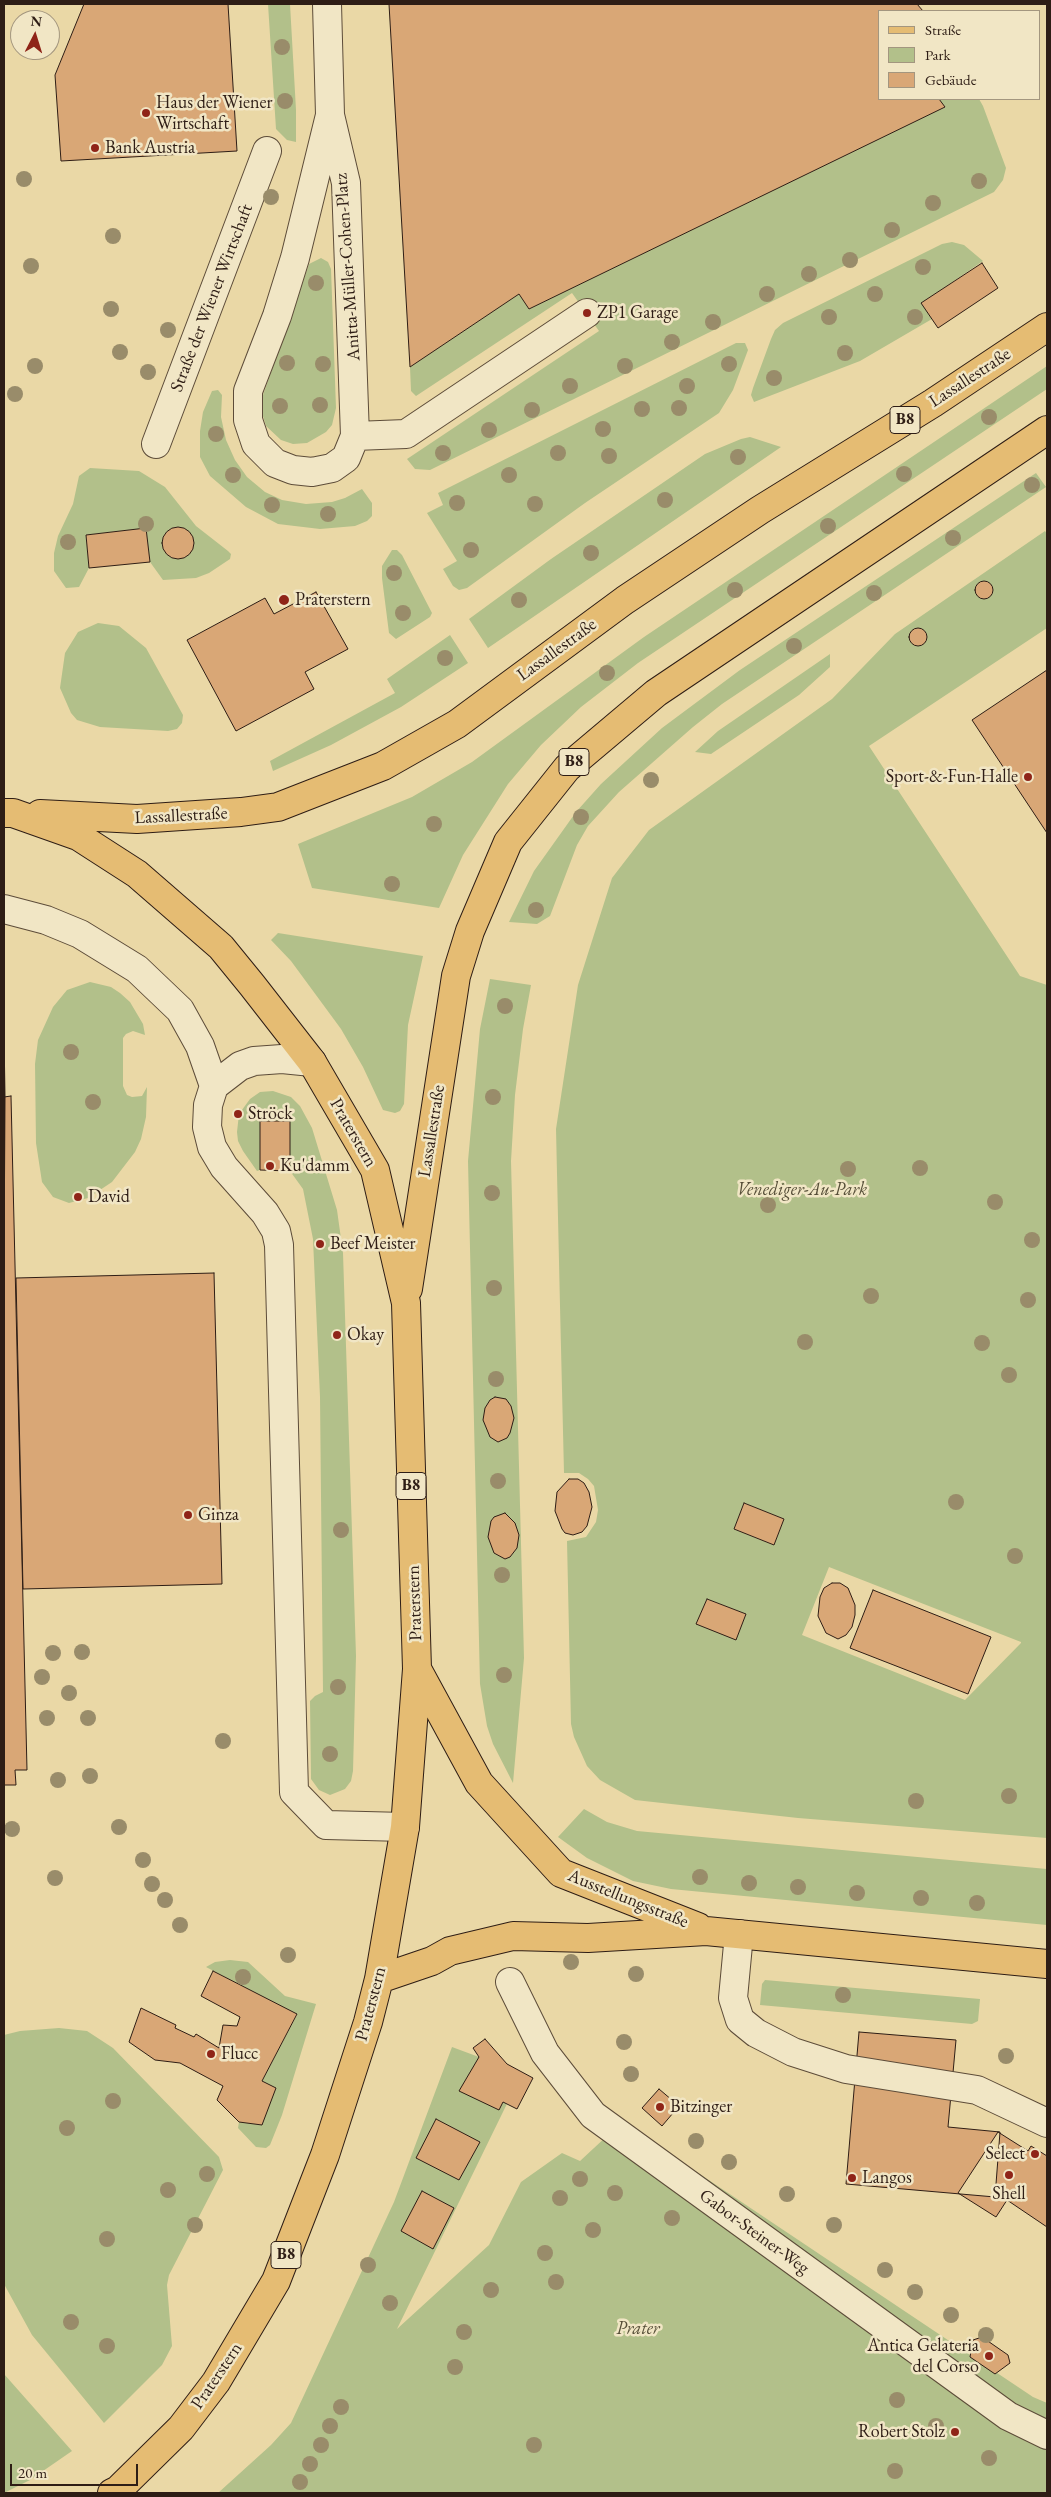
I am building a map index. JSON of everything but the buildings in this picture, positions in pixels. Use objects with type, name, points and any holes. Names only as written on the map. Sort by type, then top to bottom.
[{"type":"main road","name":"Lassallestraße","points":[[9,813],[137,819],[242,812],[278,807],[383,766],[457,724],[625,600],[760,510],[933,403],[1047,327]]},
{"type":"main road","name":"Lassallestraße","points":[[406,1303],[456,976],[470,931],[508,842],[567,768],[656,693],[1047,430]]},
{"type":"main road","name":"Praterstern","points":[[9,813],[78,836],[137,874],[221,947],[312,1062],[375,1170],[406,1303],[417,1669],[405,1827],[379,1979],[368,2022],[325,2155],[276,2281],[216,2382],[180,2428],[115,2492]]},
{"type":"main road","name":"Ausstellungsstraße","points":[[417,1669],[479,1782],[561,1873],[706,1931]]},
{"type":"main road","name":"Ausstellungsstraße","points":[[379,1979],[432,1961],[450,1951],[512,1936],[588,1938],[706,1931],[1047,1964]]},
{"type":"street","points":[[327,4],[330,115]]},
{"type":"street","name":"Anitta-Müller-Cohen-Platz","points":[[330,115],[346,183],[355,436],[346,458],[332,468],[312,472],[293,470],[275,463],[256,444],[248,420],[248,391],[277,316],[295,258],[330,115]]},
{"type":"street","name":"Straße der Wiener Wirtschaft","points":[[156,444],[268,151]]},
{"type":"street","points":[[355,436],[406,434],[587,313]]},
{"type":"street","points":[[4,909],[46,920],[80,934],[137,969],[180,1010],[200,1046],[214,1086]]},
{"type":"street","points":[[312,1062],[254,1061],[240,1066],[214,1086],[208,1105],[207,1127],[212,1147],[224,1167],[265,1213],[276,1231],[279,1245],[294,1792],[326,1825],[405,1827]]},
{"type":"street","points":[[739,1934],[733,1998],[740,2020],[756,2032],[793,2052],[846,2069],[977,2090],[1047,2123]]},
{"type":"street","name":"Gabor-Steiner-Weg","points":[[510,1982],[545,2052],[593,2115],[1008,2416],[1047,2435]]},
{"type":"green space","points":[[268,4],[290,4],[296,142],[287,140],[276,129]]},
{"type":"green space","points":[[940,100],[980,100],[1006,168],[1003,180],[994,192],[430,470],[415,469],[407,459],[599,331],[572,293],[416,396],[411,391],[410,367],[519,294],[529,309],[944,107]]},
{"type":"green space","points":[[952,242],[964,245],[983,261],[922,303],[932,319],[860,361],[754,402],[751,395],[753,388],[775,330],[783,323],[942,244]]},
{"type":"green space","points":[[321,258],[328,262],[331,269],[336,408],[332,425],[326,432],[307,443],[293,444],[281,440],[266,426],[261,410],[263,395],[309,264]]},
{"type":"green space","points":[[736,343],[745,343],[748,350],[733,390],[719,413],[585,503],[467,588],[459,590],[453,586],[443,569],[457,561],[427,513],[443,505],[438,493]]},
{"type":"green space","points":[[1047,366],[1047,389],[638,663],[581,707],[541,745],[508,784],[463,855],[439,908],[312,888],[298,844],[412,797],[472,762],[644,637]]},
{"type":"green space","points":[[218,390],[222,395],[221,417],[226,440],[235,460],[247,477],[265,492],[282,500],[306,504],[332,502],[362,489],[372,503],[372,516],[367,521],[355,526],[320,529],[278,524],[246,507],[210,476],[200,457],[200,431],[203,412],[212,391]]},
{"type":"green space","points":[[750,437],[781,447],[488,648],[469,619],[551,559],[705,454]]},
{"type":"green space","points":[[90,468],[139,471],[165,487],[196,526],[231,554],[230,559],[209,573],[196,578],[163,580],[150,562],[146,528],[86,535],[89,568],[79,587],[66,588],[54,571],[54,553],[58,536],[73,504],[79,476]]},
{"type":"green space","points":[[1036,473],[1046,487],[722,704],[693,727],[619,792],[588,826],[577,845],[550,916],[537,924],[509,922],[534,871],[576,812],[601,784],[662,728],[740,670]]},
{"type":"green space","name":"Venediger-Au-Park","points":[[1045,531],[1047,534],[1047,628],[869,746],[1020,976],[1047,985],[1047,1838],[798,1818],[635,1800],[600,1780],[587,1766],[574,1737],[571,1724],[567,1541],[586,1537],[596,1522],[598,1510],[594,1486],[588,1479],[579,1473],[564,1473],[556,1129],[578,985],[612,878],[649,830],[832,699],[895,634]],"holes":[[[744,1503],[784,1519],[774,1545],[734,1529]],[[829,1567],[1021,1643],[965,1700],[802,1635]],[[707,1599],[746,1614],[736,1639],[697,1624]]]},
{"type":"green space","points":[[392,550],[397,550],[402,555],[432,613],[430,617],[396,639],[389,633],[382,578],[382,566]]},
{"type":"green space","points":[[98,623],[119,626],[146,648],[183,715],[182,723],[177,729],[168,731],[100,727],[77,720],[71,713],[60,688],[65,653],[78,632]]},
{"type":"green space","points":[[450,635],[468,663],[401,707],[331,745],[273,771],[270,761],[395,693],[387,679]]},
{"type":"green space","points":[[830,654],[830,667],[799,695],[711,754],[695,752],[718,731]]},
{"type":"green space","points":[[278,933],[423,956],[408,1025],[404,1104],[400,1111],[395,1113],[383,1110],[363,1067],[341,1029],[291,961],[271,940]]},
{"type":"green space","points":[[490,979],[531,985],[523,1029],[515,1095],[511,1161],[524,1658],[513,1783],[493,1744],[487,1726],[480,1684],[468,1161],[480,1029]]},
{"type":"green space","points":[[90,982],[111,987],[120,993],[130,1002],[143,1024],[145,1035],[133,1031],[126,1034],[123,1038],[123,1086],[127,1095],[132,1097],[142,1096],[147,1087],[146,1117],[141,1139],[135,1152],[112,1182],[88,1198],[69,1203],[53,1197],[42,1182],[36,1143],[35,1064],[38,1040],[53,1007],[67,990]]},
{"type":"green space","points":[[273,1091],[291,1097],[300,1106],[312,1128],[337,1210],[343,1253],[356,1656],[353,1771],[351,1781],[345,1789],[330,1795],[319,1790],[311,1779],[310,1701],[323,1692],[320,1397],[313,1239],[303,1189],[290,1171],[290,1121],[260,1121],[260,1170],[257,1171],[243,1151],[238,1141],[237,1132],[239,1114],[250,1099],[260,1092]]},
{"type":"green space","points":[[584,1809],[607,1822],[637,1831],[1047,1869],[1047,1925],[671,1889],[633,1881],[587,1858],[558,1837]]},
{"type":"green space","points":[[230,1960],[248,1962],[285,1996],[316,2004],[282,2115],[270,2145],[266,2148],[256,2147],[238,2128],[239,2122],[262,2124],[262,2081],[297,2015],[206,1967],[215,1962]]},
{"type":"green space","points":[[765,1980],[980,1999],[978,2021],[972,2024],[760,2005],[762,1984]]},
{"type":"green space","points":[[59,2028],[87,2031],[113,2048],[219,2157],[223,2170],[169,2275],[167,2285],[172,2346],[162,2365],[104,2423],[32,2335],[4,2284],[4,2035],[20,2031]]},
{"type":"green space","name":"Prater","points":[[452,2047],[522,2073],[397,2329],[489,2245],[521,2182],[562,2153],[580,2161],[622,2122],[1033,2397],[1047,2403],[1047,2493],[218,2493],[271,2445],[291,2423],[394,2202]]},
{"type":"green space","points":[[4,2374],[72,2451],[30,2480],[4,2493]]},
{"type":"place","name":"Haus der Wiener Wirtschaft","points":[[146,113]]},
{"type":"place","name":"Bank Austria","points":[[95,148]]},
{"type":"place","name":"ZP1 Garage","points":[[587,313]]},
{"type":"place","name":"Praterstern","points":[[284,600]]},
{"type":"place","name":"Sport-&-Fun-Halle","points":[[1028,777]]},
{"type":"place","name":"Ströck","points":[[238,1114]]},
{"type":"place","name":"Ku'damm","points":[[270,1166]]},
{"type":"place","name":"David","points":[[78,1197]]},
{"type":"place","name":"Beef Meister","points":[[320,1244]]},
{"type":"place","name":"Okay","points":[[337,1335]]},
{"type":"place","name":"Ginza","points":[[188,1515]]},
{"type":"place","name":"Flucc","points":[[211,2054]]},
{"type":"place","name":"Bitzinger","points":[[660,2107]]},
{"type":"place","name":"Select","points":[[1035,2154]]},
{"type":"place","name":"Shell","points":[[1009,2175]]},
{"type":"place","name":"Langos","points":[[852,2178]]},
{"type":"place","name":"Antica Gelateria del Corso","points":[[989,2356]]},
{"type":"place","name":"Robert Stolz","points":[[955,2432]]}]
